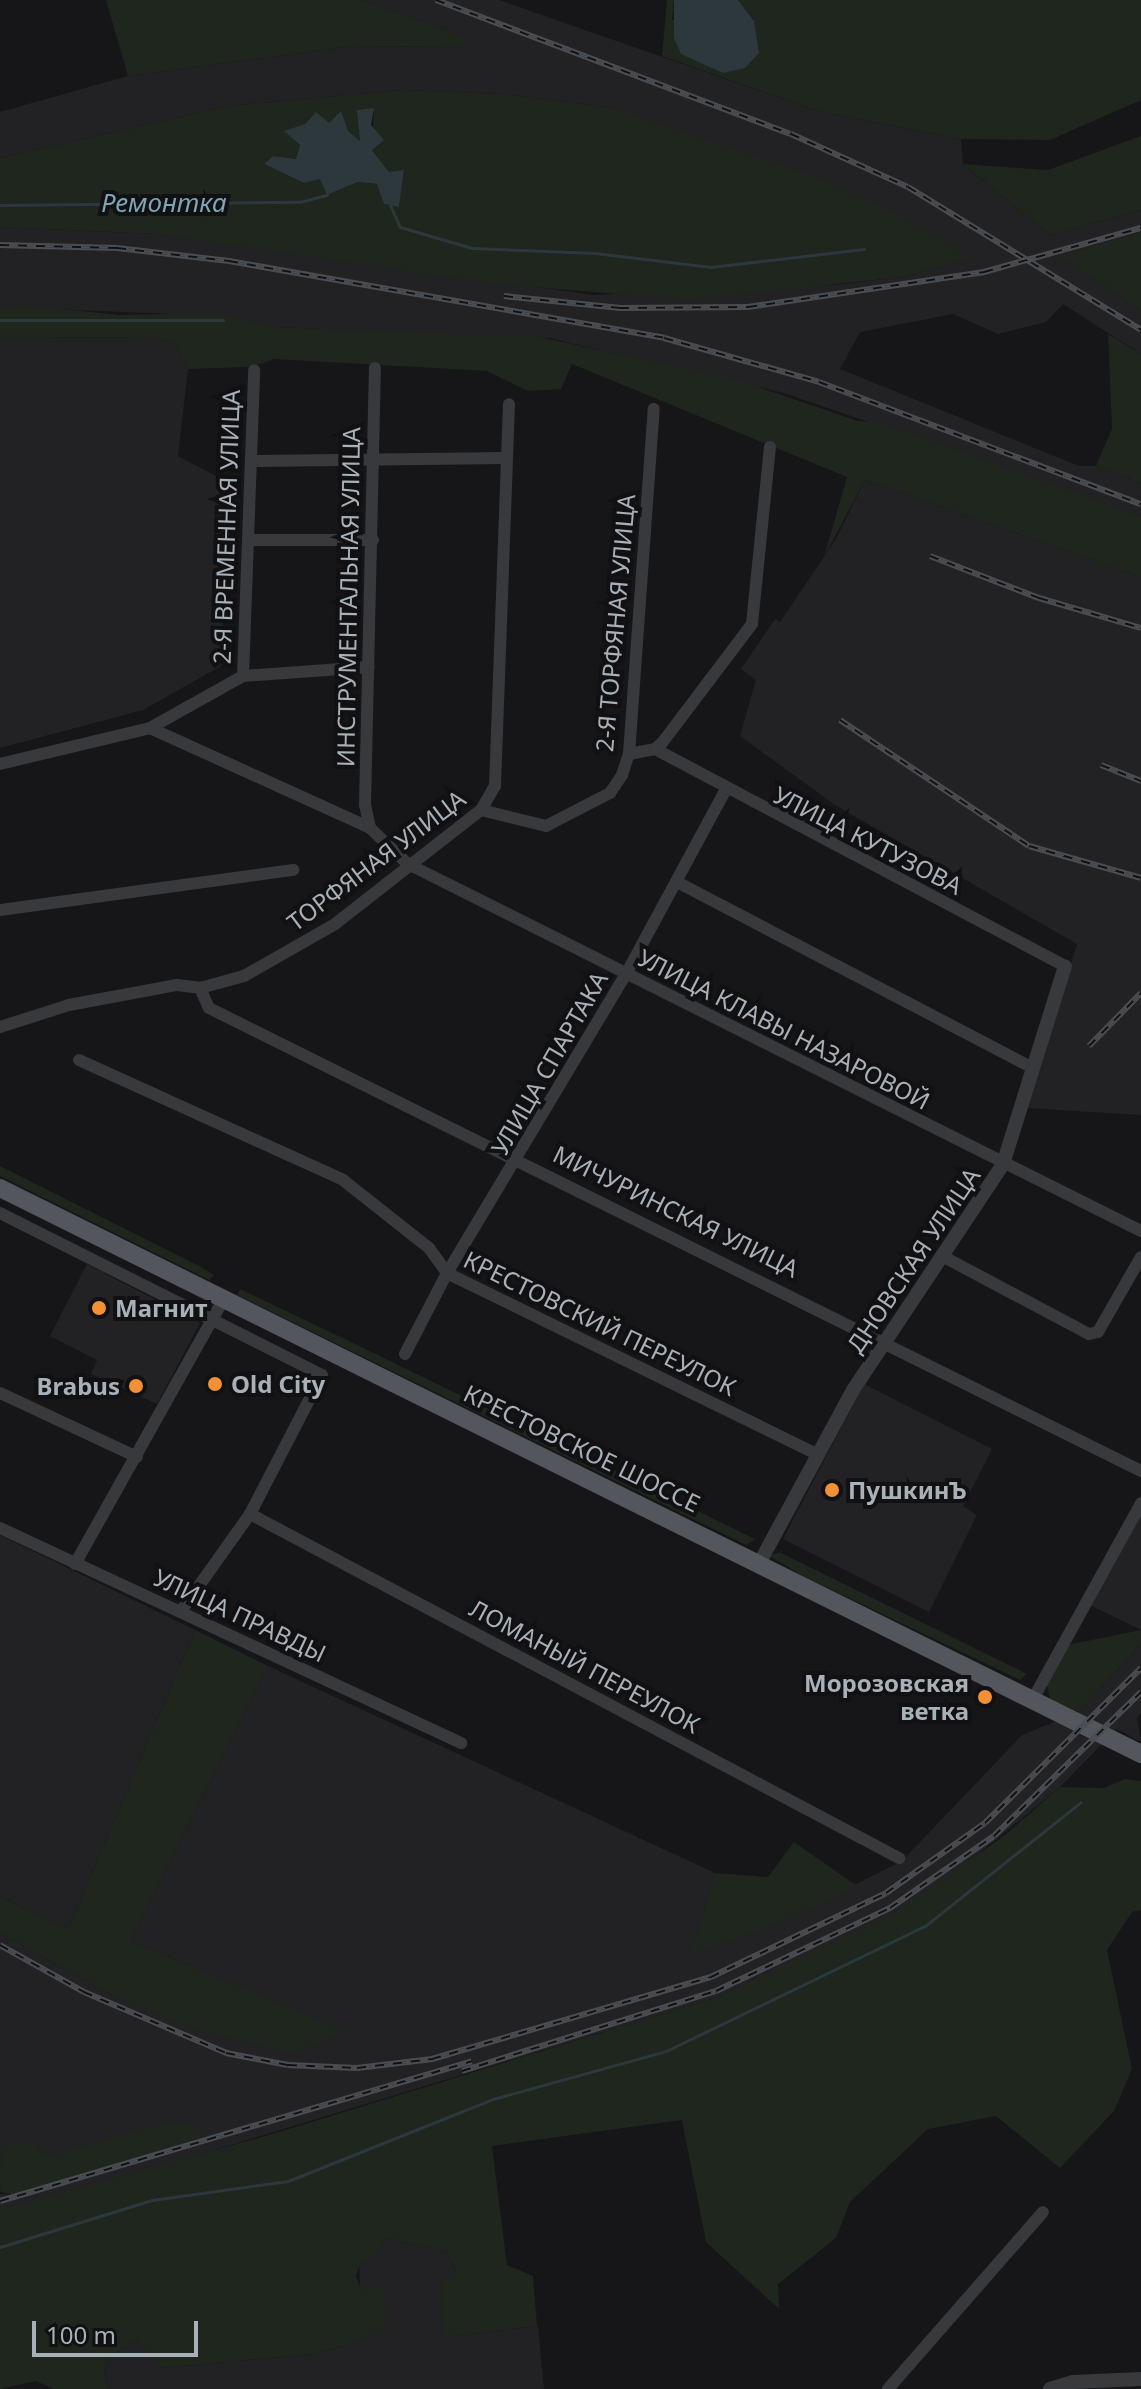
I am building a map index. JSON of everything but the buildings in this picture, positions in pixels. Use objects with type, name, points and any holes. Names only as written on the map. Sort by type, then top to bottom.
[{"type":"main road","name":"КРЕСТОВСКОЕ ШОССЕ","points":[[0,1188],[760,1562],[1141,1754]]},
{"type":"street","name":"ИНСТРУМЕНТАЛЬНАЯ УЛИЦА","points":[[370,828],[365,805],[375,368]]},
{"type":"street","name":"2-Я ВРЕМЕННАЯ УЛИЦА","points":[[0,764],[150,728],[243,676],[254,370]]},
{"type":"street","name":"ТОРФЯНАЯ УЛИЦА","points":[[0,1027],[69,1005],[177,985],[200,988],[244,976],[335,924],[481,810],[495,786],[509,404]]},
{"type":"street","name":"2-Я ТОРФЯНАЯ УЛИЦА","points":[[481,810],[546,826],[610,793],[629,754],[654,409]]},
{"type":"street","points":[[629,754],[655,749],[752,624],[770,447]]},
{"type":"street","points":[[251,461],[374,462],[505,458]]},
{"type":"street","points":[[248,540],[373,540]]},
{"type":"street","points":[[243,676],[369,667]]},
{"type":"street","name":"УЛИЦА КЛАВЫ НАЗАРОВОЙ","points":[[150,728],[370,828],[408,864],[1141,1231]]},
{"type":"street","name":"УЛИЦА КУТУЗОВА","points":[[655,749],[725,791],[1065,966]]},
{"type":"street","name":"УЛИЦА СПАРТАКА","points":[[405,1354],[447,1273],[520,1158],[626,974],[725,791]]},
{"type":"street","points":[[0,910],[293,870]]},
{"type":"street","points":[[677,882],[1033,1068]]},
{"type":"street","name":"ДНОВСКАЯ УЛИЦА","points":[[760,1562],[818,1455],[888,1340],[1003,1164],[1065,966]]},
{"type":"street","name":"МИЧУРИНСКАЯ УЛИЦА","points":[[200,988],[209,1008],[888,1340],[1141,1471]]},
{"type":"street","name":"КРЕСТОВСКИЙ ПЕРЕУЛОК","points":[[79,1060],[343,1180],[429,1248],[447,1273],[818,1455]]},
{"type":"street","points":[[0,1213],[322,1375],[250,1514],[181,1611]]},
{"type":"street","points":[[944,1257],[1089,1334],[1098,1332],[1141,1257]]},
{"type":"street","points":[[75,1564],[224,1298]]},
{"type":"street","points":[[0,1393],[137,1457]]},
{"type":"street","points":[[1033,1699],[1141,1503]]},
{"type":"street","name":"ЛОМАНЫЙ ПЕРЕУЛОК","points":[[250,1514],[899,1858]]},
{"type":"street","name":"УЛИЦА ПРАВДЫ","points":[[0,1528],[461,1743]]},
{"type":"street","points":[[888,2389],[1043,2212]]},
{"type":"street","points":[[1050,2389],[1073,2382],[1141,2379]]},
{"type":"shaded area","points":[[106,0],[362,0],[466,37],[463,47],[352,46],[128,76]]},
{"type":"shaded area","points":[[362,0],[499,0],[821,112],[961,139],[963,164],[1050,235],[1141,210],[1141,232],[1061,256],[1141,311],[1141,354],[1063,304],[1046,322],[998,334],[953,314],[860,332],[840,369],[1079,466],[1096,466],[1141,483],[1141,516],[784,393],[549,338],[273,327],[170,314],[0,307],[0,227],[157,234],[593,295],[835,285],[902,277],[968,260],[955,246],[614,108],[503,94],[404,90],[228,106],[0,158],[0,112],[128,76],[352,46],[463,47],[466,37]]},
{"type":"shaded area","points":[[667,0],[674,0],[672,20],[754,21],[738,0],[1141,0],[1141,100],[1050,140],[961,139],[821,112],[662,56]]},
{"type":"shaded area","points":[[674,0],[738,0],[754,21],[759,53],[745,68],[723,73],[681,54],[674,38]]},
{"type":"shaded area","points":[[404,90],[503,94],[614,108],[815,176],[955,246],[969,260],[902,277],[691,300],[495,284],[157,234],[0,227],[0,158],[228,106]],"holes":[[[374,109],[372,149],[389,173],[404,170],[399,207],[385,204],[377,184],[359,182],[327,195],[320,179],[304,183],[264,164],[273,156],[296,159],[300,145],[285,131],[305,124],[311,117],[348,131],[361,142]]]},
{"type":"shaded area","points":[[374,108],[371,125],[384,140],[372,150],[389,172],[404,170],[399,207],[384,204],[377,184],[358,182],[327,195],[320,179],[304,183],[264,164],[273,156],[296,159],[300,145],[284,131],[305,124],[316,112],[329,123],[341,111],[348,131],[360,141],[357,110]]},
{"type":"shaded area","points":[[1141,136],[1141,210],[1050,235],[963,164],[1048,170]]},
{"type":"shaded area","points":[[1141,232],[1141,311],[1060,256]]},
{"type":"shaded area","points":[[32,306],[120,315],[217,313],[273,327],[535,336],[735,379],[858,421],[882,423],[1141,516],[1141,577],[865,480],[824,557],[847,477],[572,364],[561,389],[528,391],[487,371],[274,359],[250,367],[188,369],[174,344],[156,337],[0,338],[0,307]]},
{"type":"shaded area","points":[[1108,334],[1141,354],[1141,483],[1096,466],[1112,429]]},
{"type":"shaded area","points":[[156,337],[174,344],[188,369],[178,456],[229,483],[221,666],[143,710],[0,748],[0,338]]},
{"type":"shaded area","points":[[865,480],[1141,577],[1141,1115],[1027,1108],[1077,944],[835,805],[740,736],[756,680],[741,669],[775,619],[780,622],[836,539]]},
{"type":"shaded area","points":[[0,1166],[214,1275],[209,1280],[0,1176]]},
{"type":"shaded area","points":[[87,1264],[200,1323],[157,1404],[91,1374],[97,1360],[50,1336]]},
{"type":"shaded area","points":[[240,1289],[755,1539],[746,1545],[237,1295]]},
{"type":"shaded area","points":[[864,1384],[992,1449],[963,1506],[977,1515],[929,1612],[783,1539]]},
{"type":"shaded area","points":[[1141,1506],[1141,1630],[1090,1605]]},
{"type":"shaded area","points":[[0,1535],[195,1630],[68,1929],[0,1896]]},
{"type":"shaded area","points":[[779,1552],[1027,1674],[1020,1680],[803,1576],[770,1556]]},
{"type":"shaded area","points":[[195,1630],[268,1666],[131,1941],[345,2030],[293,2054],[183,2026],[110,1994],[0,1933],[0,1896],[68,1929]]},
{"type":"shaded area","points":[[1141,1630],[1141,1644],[1079,1712],[1050,1700],[1046,1681],[1067,1645]]},
{"type":"shaded area","points":[[1141,1644],[1141,1713],[1137,1718],[1141,1742],[1117,1729],[1060,1787],[951,1876],[899,1910],[797,1962],[721,1996],[0,2215],[0,2194],[15,2195],[0,2185],[0,1933],[110,1994],[344,2030],[131,1941],[268,1666],[715,1873],[703,1914],[773,1926],[902,1861],[1022,1735],[1079,1712]]},
{"type":"shaded area","points":[[1125,1779],[1141,1781],[1141,1910],[1132,1912],[1107,1950],[1132,2069],[1114,2111],[1060,2168],[996,2116],[928,2129],[850,2202],[836,2238],[778,2284],[779,2309],[706,2242],[682,2120],[492,2146],[507,2265],[533,2276],[537,2326],[443,2337],[441,2282],[456,2271],[447,2252],[387,2238],[374,2257],[360,2263],[356,2276],[361,2290],[378,2286],[385,2293],[387,2326],[361,2341],[314,2354],[162,2368],[136,2341],[111,2355],[104,2370],[108,2389],[53,2389],[36,2381],[0,2389],[0,2210],[279,2132],[721,1996],[899,1910],[1004,1836],[1060,1787],[1104,1788]]},
{"type":"shaded area","points":[[794,1842],[857,1886],[773,1926],[691,1954],[715,1873],[768,1877]]},
{"type":"shaded area","points":[[170,2121],[199,2126],[200,2140],[15,2195],[0,2192],[2,2146],[34,2141],[42,2154],[53,2155]]},
{"type":"shaded area","points":[[387,2238],[447,2252],[456,2272],[443,2337],[538,2326],[544,2389],[108,2389],[104,2370],[111,2355],[136,2341],[162,2368],[314,2354],[361,2341],[369,2292],[360,2290],[359,2263],[374,2257]]},
{"type":"waterway","name":"Ремонтка","points":[[0,205],[300,202],[327,195]]},
{"type":"waterway","points":[[390,205],[400,227],[472,248],[595,253],[711,267],[864,249]]},
{"type":"waterway","points":[[0,320],[223,320]]},
{"type":"waterway","points":[[0,2247],[152,2200],[288,2181],[493,2099],[666,2051],[925,1926],[1081,1802]]},
{"type":"railway","points":[[436,0],[791,134],[908,187],[1141,330]]},
{"type":"railway","points":[[504,296],[620,308],[748,307],[984,272],[1141,228]]},
{"type":"railway","points":[[0,245],[117,248],[229,261],[664,338],[819,382],[1141,504]]},
{"type":"railway","points":[[930,556],[1039,598],[1141,628]]},
{"type":"railway","points":[[840,720],[1029,846],[1141,878]]},
{"type":"railway","points":[[1101,765],[1141,781]]},
{"type":"railway","points":[[1089,1046],[1141,993]]},
{"type":"railway","points":[[0,1945],[84,1992],[226,2053],[288,2065],[357,2068],[432,2059],[711,1977],[886,1893],[985,1823],[1141,1668]]},
{"type":"railway","points":[[462,2071],[716,1991],[890,1908],[994,1836],[1141,1692]]},
{"type":"railway","points":[[0,2201],[472,2061]]},
{"type":"place","name":"Магнит","points":[[99,1308]]},
{"type":"place","name":"Old City","points":[[215,1384]]},
{"type":"place","name":"Brabus","points":[[136,1386]]},
{"type":"place","name":"ПушкинЪ","points":[[832,1490]]},
{"type":"place","name":"Морозовская ветка","points":[[985,1697]]}]
